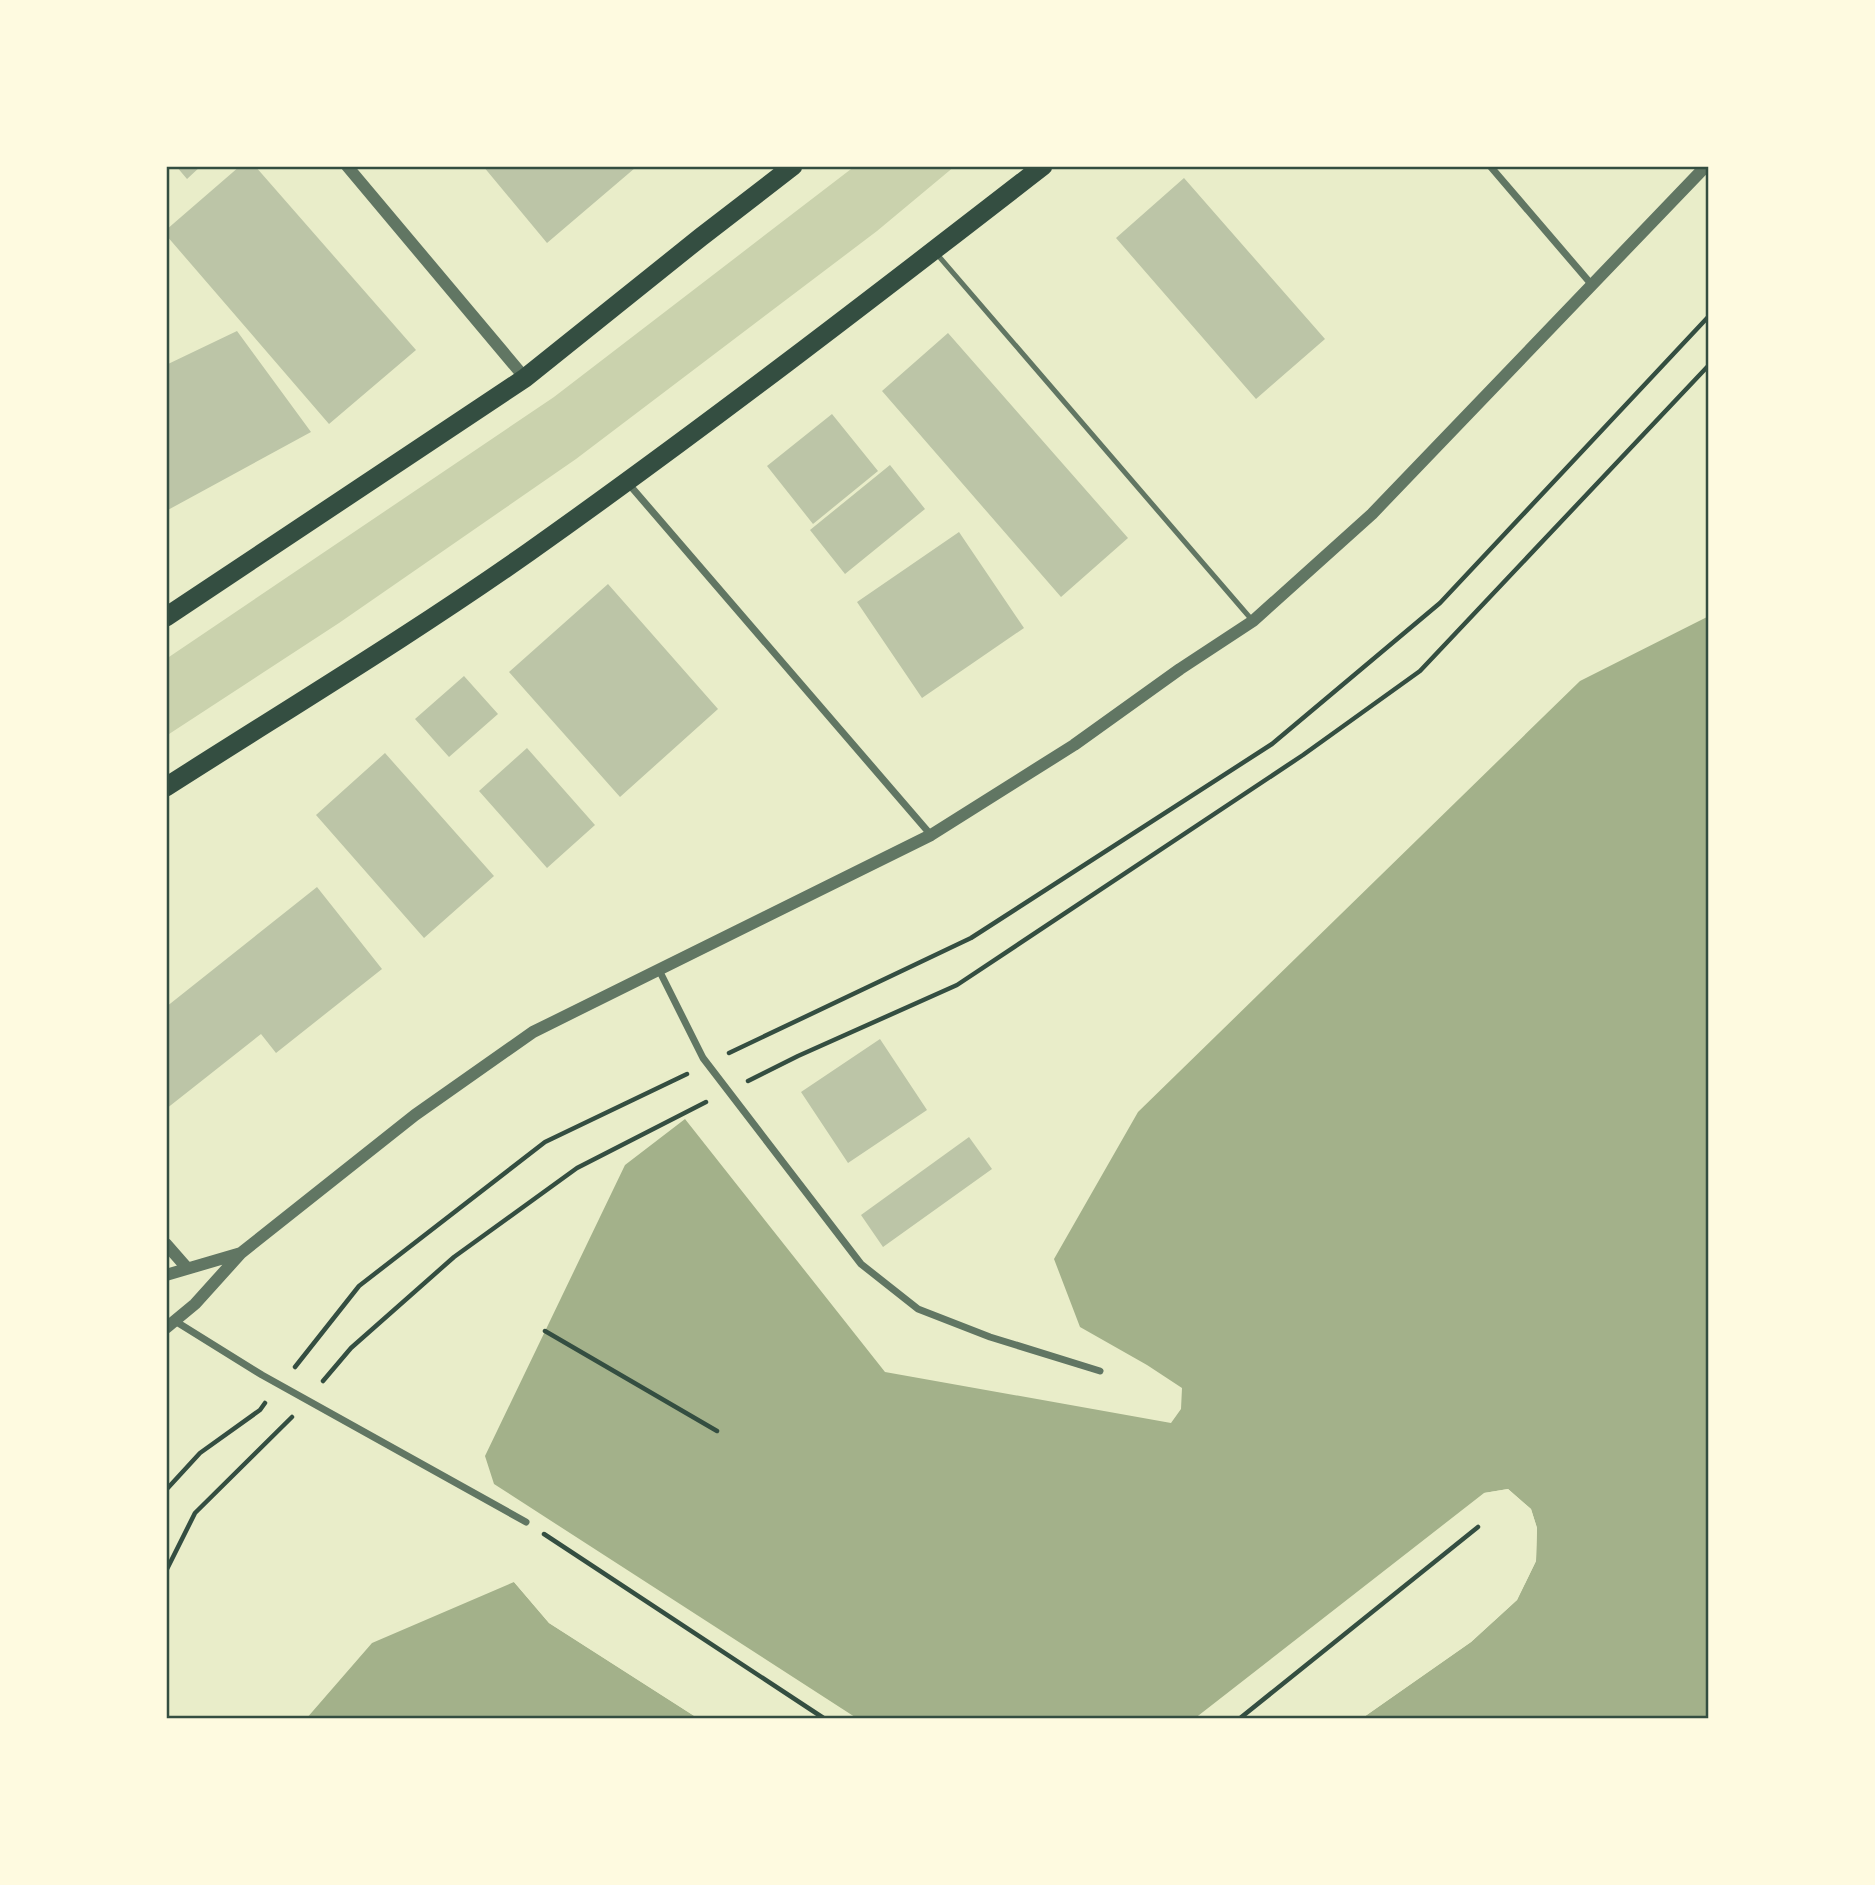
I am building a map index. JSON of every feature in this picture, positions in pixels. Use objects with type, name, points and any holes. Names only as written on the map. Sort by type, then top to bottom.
[{"type":"highway","points":[[166,617],[525,378],[793,166]]},
{"type":"highway","points":[[166,787],[432,618],[527,553],[626,482],[1043,166]]},
{"type":"street","points":[[347,166],[525,378]]},
{"type":"street","points":[[1490,166],[1593,286]]},
{"type":"street","points":[[526,1522],[170,1324],[195,1304],[241,1253],[415,1115],[533,1032],[931,835],[1074,745],[1180,669],[1253,621],[1372,514],[1706,166]]},
{"type":"street","points":[[626,482],[931,835]]},
{"type":"street","points":[[659,970],[708,1064],[861,1265],[918,1309],[990,1337],[1100,1371]]},
{"type":"street","points":[[166,1244],[187,1268]]},
{"type":"street","points":[[166,1275],[241,1253]]},
{"type":"lane","points":[[933,251],[1253,621]]},
{"type":"path","points":[[359,1286],[545,1142],[971,938],[1272,744],[1440,603],[1709,316]]},
{"type":"path","points":[[166,1571],[195,1513],[307,1400],[351,1348],[454,1257],[578,1168],[797,1056],[957,985],[1303,755],[1420,671],[1709,365]]},
{"type":"path","points":[[545,1331],[717,1431]]},
{"type":"path","points":[[526,1522],[825,1719]]},
{"type":"path","points":[[1239,1719],[1478,1527]]},
{"type":"shaded area","points":[[855,166],[955,166],[877,231],[576,459],[339,623],[166,736],[166,659],[554,397]]},
{"type":"shaded area","points":[[1709,616],[1709,1719],[1361,1719],[1471,1642],[1517,1600],[1536,1561],[1537,1528],[1531,1509],[1508,1489],[1484,1493],[1194,1719],[858,1719],[494,1484],[485,1456],[625,1165],[685,1119],[885,1372],[1171,1423],[1181,1409],[1182,1388],[1080,1327],[1054,1259],[1138,1112],[1580,681]]},
{"type":"shaded area","points":[[514,1582],[549,1623],[699,1719],[306,1719],[372,1643]]},
{"type":"pier","points":[[1508,1489],[1531,1509],[1537,1528],[1536,1561],[1517,1600],[1471,1642],[1361,1719],[1357,1719],[1469,1640],[1514,1597],[1533,1560],[1534,1528],[1528,1511],[1507,1493],[1485,1496],[1484,1493]]},
{"type":"pier","points":[[516,1579],[551,1620],[702,1719],[549,1623],[514,1582]]},
{"type":"building","points":[[176,166],[201,166],[187,179]]},
{"type":"building","points":[[240,166],[255,166],[416,350],[329,424],[166,235],[166,230]]},
{"type":"building","points":[[483,166],[633,166],[635,168],[547,243]]},
{"type":"building","points":[[1184,178],[1325,339],[1256,399],[1116,238]]},
{"type":"building","points":[[237,331],[311,432],[166,511],[166,365]]},
{"type":"building","points":[[948,333],[1128,538],[1061,597],[882,391]]},
{"type":"building","points":[[832,414],[878,471],[813,524],[767,466]]},
{"type":"building","points":[[890,465],[925,509],[845,574],[810,530]]},
{"type":"building","points":[[959,532],[1024,628],[922,698],[857,602]]},
{"type":"building","points":[[608,584],[718,709],[620,797],[509,672]]},
{"type":"building","points":[[464,676],[498,714],[449,757],[415,719]]},
{"type":"building","points":[[527,748],[595,825],[547,868],[479,791]]},
{"type":"building","points":[[385,753],[494,876],[424,938],[316,815]]},
{"type":"building","points":[[317,887],[382,969],[276,1053],[261,1034],[166,1109],[166,1007]]},
{"type":"building","points":[[880,1039],[927,1110],[848,1163],[801,1092]]},
{"type":"building","points":[[969,1137],[992,1169],[883,1247],[861,1215]]}]
